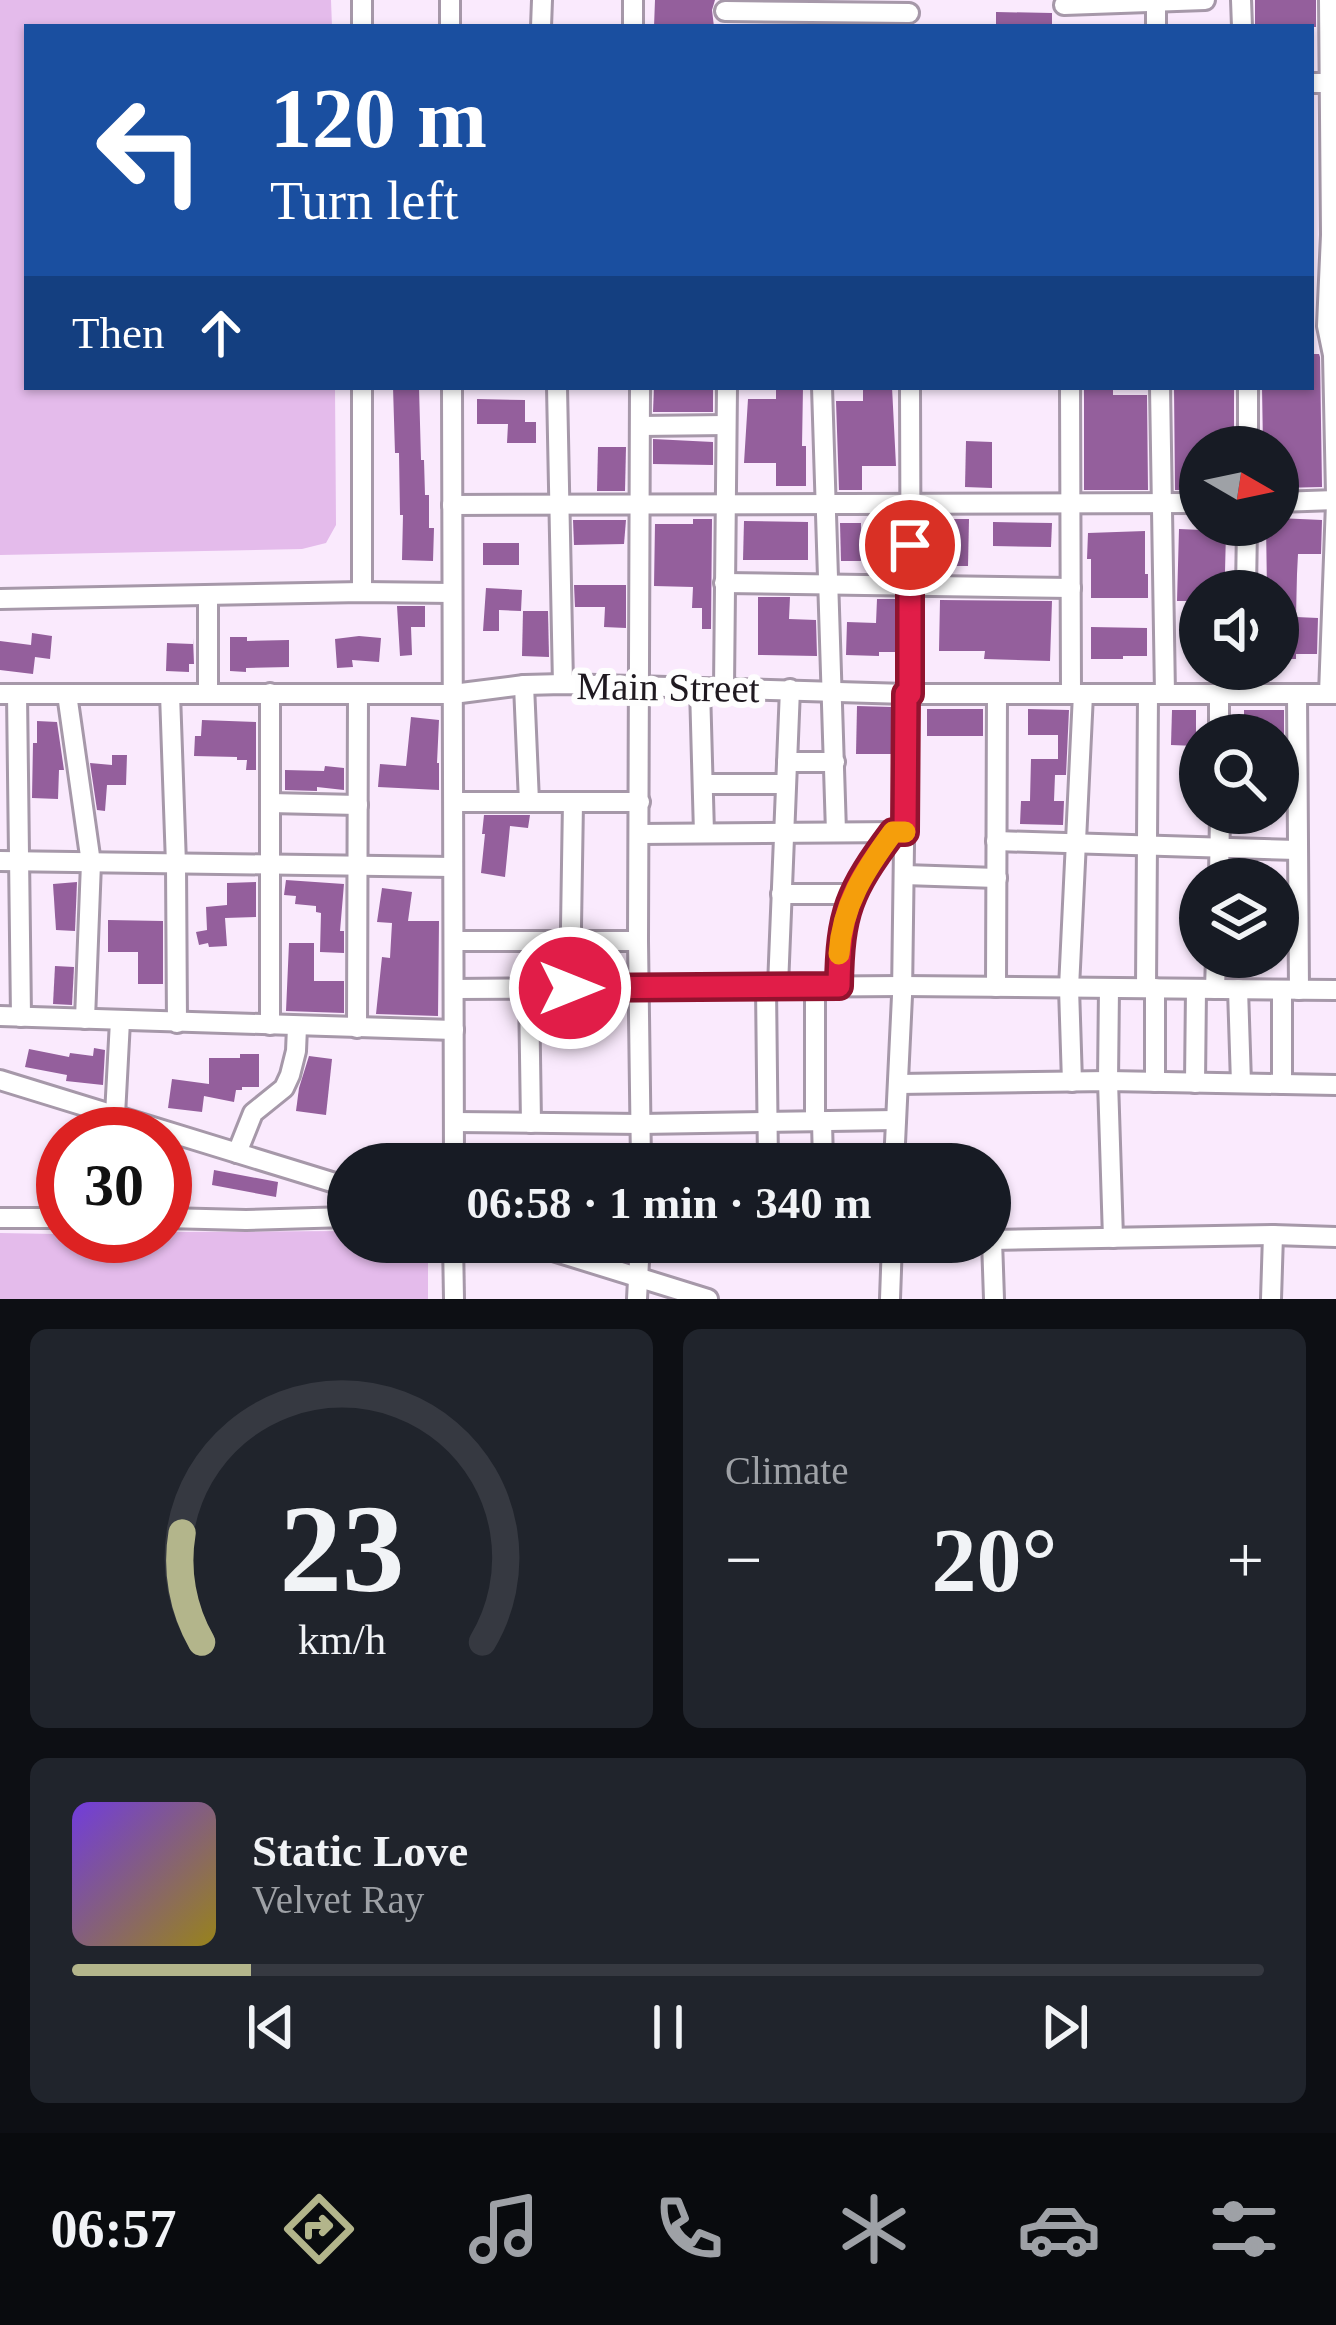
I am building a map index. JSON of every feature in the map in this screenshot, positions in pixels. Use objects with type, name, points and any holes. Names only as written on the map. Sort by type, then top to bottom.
[{"type":"street","points":[[1064,3],[1205,0]]},
{"type":"street","points":[[1329,0],[1325,326],[1333,355],[1336,499],[1332,694]]},
{"type":"street","points":[[725,13],[910,13]]},
{"type":"street","points":[[362,390],[362,592]]},
{"type":"street","points":[[452,390],[454,1143]]},
{"type":"street","points":[[557,390],[563,684]]},
{"type":"street","points":[[640,390],[641,1143]]},
{"type":"street","points":[[724,688],[727,390]]},
{"type":"street","points":[[822,390],[836,832]]},
{"type":"street","points":[[895,1143],[904,875],[899,832],[908,694],[910,390]]},
{"type":"street","points":[[1070,390],[1077,694],[1069,988],[1072,1082]]},
{"type":"street","points":[[1154,1082],[1148,845],[1162,504],[1160,390]]},
{"type":"street","points":[[1248,390],[1248,426]]},
{"type":"street","points":[[640,426],[726,425]]},
{"type":"street","points":[[1299,501],[1336,499]]},
{"type":"street","points":[[452,505],[1179,504]]},
{"type":"street","points":[[724,583],[1071,589]]},
{"type":"street","points":[[0,599],[452,592]]},
{"type":"street","points":[[208,596],[208,694]]},
{"type":"street","name":"Main Street","points":[[9,694],[453,694],[563,684],[908,694],[1332,694]]},
{"type":"street","points":[[524,685],[529,802]]},
{"type":"street","points":[[700,688],[704,833]]},
{"type":"street","points":[[768,1143],[790,689]]},
{"type":"street","points":[[270,693],[270,1025]]},
{"type":"street","points":[[1219,693],[1220,714]]},
{"type":"street","points":[[9,694],[10,1016],[454,1030]]},
{"type":"street","points":[[67,694],[91,863],[86,1019]]},
{"type":"street","points":[[170,694],[177,1023]]},
{"type":"street","points":[[357,1028],[358,694]]},
{"type":"street","points":[[996,986],[997,694]]},
{"type":"street","points":[[1282,1084],[1297,850],[1297,694]]},
{"type":"street","points":[[787,762],[835,761]]},
{"type":"street","points":[[704,784],[786,784]]},
{"type":"street","points":[[454,802],[640,802]]},
{"type":"street","points":[[570,988],[573,802]]},
{"type":"street","points":[[270,803],[358,805]]},
{"type":"street","points":[[639,834],[899,832]]},
{"type":"street","points":[[839,986],[840,932],[852,895],[899,832]]},
{"type":"street","points":[[1221,834],[1221,858]]},
{"type":"street","points":[[996,841],[1297,850]]},
{"type":"street","points":[[9,861],[452,866]]},
{"type":"street","points":[[904,875],[997,878]]},
{"type":"street","points":[[782,894],[852,895]]},
{"type":"street","points":[[454,941],[638,941]]},
{"type":"street","points":[[1195,1083],[1209,978]]},
{"type":"street","points":[[815,986],[821,1143]]},
{"type":"street","points":[[454,989],[996,986],[1336,990]]},
{"type":"street","points":[[1109,988],[1113,1238]]},
{"type":"street","points":[[529,989],[530,1123]]},
{"type":"street","points":[[1238,989],[1240,1084]]},
{"type":"street","points":[[115,1107],[120,1021]]},
{"type":"street","points":[[237,1153],[253,1114],[277,1096],[290,1075],[297,1027]]},
{"type":"street","points":[[0,1080],[89,1107]]},
{"type":"street","points":[[898,1084],[1336,1085]]},
{"type":"street","points":[[454,1122],[896,1120]]},
{"type":"street","points":[[192,1139],[327,1181]]},
{"type":"street","points":[[0,1218],[36,1218]]},
{"type":"street","points":[[192,1219],[327,1218]]},
{"type":"street","points":[[1271,1299],[1274,1235]]},
{"type":"street","points":[[1011,1240],[1336,1237]]},
{"type":"street","points":[[453,1263],[454,1299]]},
{"type":"street","points":[[593,1263],[708,1299]]},
{"type":"street","points":[[638,1299],[639,1263]]},
{"type":"street","points":[[890,1299],[891,1263]]},
{"type":"street","points":[[992,1263],[994,1299]]},
{"type":"shaded area","points":[[0,0],[331,0],[332,24],[24,24],[24,390],[335,390],[336,525],[326,543],[302,549],[0,555]]},
{"type":"shaded area","points":[[327,1231],[327,1263],[428,1263],[428,1299],[0,1299],[0,1233],[36,1234],[36,1263],[192,1263],[192,1232]]},
{"type":"building","points":[[655,0],[715,0],[714,24],[654,24]]},
{"type":"building","points":[[1255,0],[1316,0],[1316,27],[1255,24]]},
{"type":"building","points":[[996,12],[1052,13],[1052,24],[996,24]]},
{"type":"building","points":[[1314,354],[1320,357],[1322,487],[1299,488],[1299,426],[1263,426],[1262,390],[1314,390]]},
{"type":"building","points":[[393,390],[419,390],[421,460],[425,495],[429,495],[429,528],[434,528],[433,561],[402,560],[399,453],[395,453]]},
{"type":"building","points":[[654,390],[713,390],[713,412],[653,412]]},
{"type":"building","points":[[776,390],[803,390],[806,486],[776,486],[776,463],[744,463],[748,399],[776,399]]},
{"type":"building","points":[[863,390],[892,390],[896,466],[862,466],[862,490],[839,490],[836,401],[863,401]]},
{"type":"building","points":[[1084,390],[1147,395],[1148,490],[1084,490]]},
{"type":"building","points":[[1174,390],[1234,390],[1234,426],[1179,426],[1179,490],[1175,490]]},
{"type":"building","points":[[477,399],[525,400],[525,422],[536,422],[536,443],[507,443],[508,424],[477,424]]},
{"type":"building","points":[[653,439],[713,442],[713,465],[653,464]]},
{"type":"building","points":[[966,441],[992,442],[992,488],[965,487]]},
{"type":"building","points":[[598,447],[626,447],[625,491],[597,491]]},
{"type":"building","points":[[693,519],[712,519],[711,629],[702,629],[702,608],[692,608],[693,587],[654,586],[655,524],[693,524]]},
{"type":"building","points":[[941,519],[969,519],[968,566],[940,566]]},
{"type":"building","points":[[1299,519],[1322,520],[1321,554],[1298,554],[1297,570],[1267,570],[1266,546],[1299,546]]},
{"type":"building","points":[[573,520],[626,520],[624,544],[574,545]]},
{"type":"building","points":[[744,521],[808,522],[808,560],[743,560]]},
{"type":"building","points":[[993,522],[1052,523],[1051,547],[993,546]]},
{"type":"building","points":[[840,523],[861,523],[861,561],[841,561]]},
{"type":"building","points":[[1179,529],[1179,546],[1226,546],[1225,570],[1179,570],[1177,601]]},
{"type":"building","points":[[1145,531],[1148,598],[1091,598],[1088,533]]},
{"type":"building","points":[[483,543],[519,543],[519,565],[483,565]]},
{"type":"building","points":[[574,585],[626,585],[626,628],[604,627],[605,607],[575,607]]},
{"type":"building","points":[[486,588],[522,590],[521,611],[499,610],[499,631],[483,631]]},
{"type":"building","points":[[758,597],[790,597],[789,619],[816,620],[817,656],[758,655]]},
{"type":"building","points":[[877,599],[897,599],[897,652],[846,655],[847,622],[876,623]]},
{"type":"building","points":[[940,600],[1052,601],[1050,661],[984,659],[985,651],[939,651]]},
{"type":"building","points":[[397,606],[425,606],[425,627],[411,627],[412,655],[400,656]]},
{"type":"building","points":[[523,611],[548,611],[549,657],[522,656]]},
{"type":"building","points":[[1299,617],[1318,618],[1317,654],[1299,654]]},
{"type":"building","points":[[1091,627],[1147,628],[1147,656],[1091,659]]},
{"type":"building","points":[[32,633],[52,636],[50,659],[35,657],[33,674],[0,670],[0,641],[31,645]]},
{"type":"building","points":[[230,637],[289,640],[289,667],[230,671]]},
{"type":"building","points":[[193,638],[194,664],[189,664],[189,672],[166,671],[167,643],[193,644]]},
{"type":"building","points":[[381,638],[379,662],[352,660],[353,667],[337,668],[335,639]]},
{"type":"building","points":[[857,706],[892,707],[892,754],[856,754]]},
{"type":"building","points":[[927,709],[983,709],[983,736],[927,736]]},
{"type":"building","points":[[1028,709],[1069,710],[1066,775],[1055,775],[1054,801],[1064,801],[1063,825],[1020,824],[1021,801],[1030,801],[1031,759],[1058,759],[1058,735],[1028,735]]},
{"type":"building","points":[[1172,710],[1196,710],[1196,714],[1179,714],[1179,745],[1171,745]]},
{"type":"building","points":[[1244,710],[1284,710],[1284,714],[1244,714]]},
{"type":"building","points":[[411,717],[439,720],[439,790],[378,787],[380,764],[406,766]]},
{"type":"building","points":[[202,720],[256,722],[256,770],[246,770],[247,760],[237,757],[194,756]]},
{"type":"building","points":[[37,721],[57,722],[64,770],[59,770],[58,799],[32,798]]},
{"type":"building","points":[[112,755],[127,755],[126,785],[107,785],[105,811],[97,810],[90,763],[112,765]]},
{"type":"building","points":[[325,766],[344,768],[344,790],[285,790],[285,770],[324,771]]},
{"type":"building","points":[[484,815],[530,815],[528,828],[510,826],[505,877],[481,873]]},
{"type":"building","points":[[286,880],[344,884],[340,931],[344,931],[344,953],[320,952],[321,913],[316,906],[295,904],[296,896],[284,895]]},
{"type":"building","points":[[77,882],[75,931],[56,930],[53,884]]},
{"type":"building","points":[[256,882],[256,917],[225,918],[227,946],[199,945],[196,932],[207,930],[206,907],[227,905],[227,883]]},
{"type":"building","points":[[382,888],[412,892],[408,921],[439,921],[438,1016],[376,1014],[382,957],[390,958],[392,923],[377,922]]},
{"type":"building","points":[[108,920],[163,921],[163,984],[138,984],[138,952],[108,952]]},
{"type":"building","points":[[289,943],[314,943],[314,981],[344,981],[344,1013],[286,1011]]},
{"type":"building","points":[[55,966],[74,967],[72,1005],[53,1004]]},
{"type":"building","points":[[94,1048],[105,1050],[103,1085],[66,1081],[67,1075],[25,1067],[29,1049],[69,1057],[70,1053],[93,1056]]},
{"type":"building","points":[[240,1054],[259,1054],[259,1087],[236,1090],[234,1102],[204,1096],[202,1112],[168,1107],[172,1079],[209,1084],[209,1058],[240,1058]]},
{"type":"building","points":[[309,1056],[332,1059],[326,1115],[296,1111]]},
{"type":"building","points":[[214,1170],[278,1182],[276,1197],[212,1185]]},
{"type":"slow traffic","points":[[839,954],[840,932],[852,895],[893,832],[905,832]]},
{"type":"route","points":[[570,988],[839,986],[840,932],[852,895],[893,832],[905,832],[910,545]]}]
